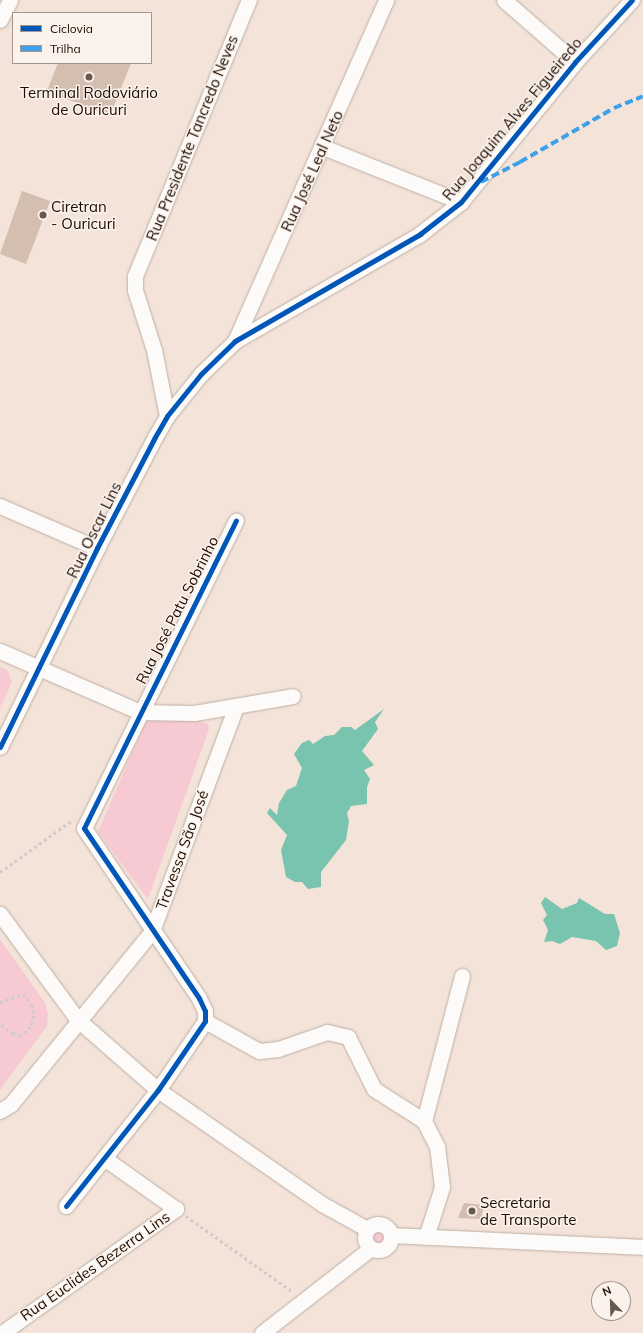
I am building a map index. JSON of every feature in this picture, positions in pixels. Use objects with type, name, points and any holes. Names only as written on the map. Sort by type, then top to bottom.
[{"type":"street","points":[[0,20],[10,0]]},
{"type":"street","name":"Rua Presidente Tancredo Neves","points":[[167,416],[154,350],[135,290],[135,276],[249,0]]},
{"type":"street","name":"Rua José Leal Neto","points":[[236,341],[323,147],[386,0]]},
{"type":"street","points":[[504,0],[575,62]]},
{"type":"street","name":"Rua Joaquim Alves Figueiredo","points":[[236,341],[420,234],[461,202],[575,62],[632,0]]},
{"type":"street","points":[[323,147],[461,202]]},
{"type":"street","name":"Rua Oscar Lins","points":[[0,747],[40,669],[97,548],[167,416],[201,374],[236,341]]},
{"type":"street","points":[[0,506],[97,548]]},
{"type":"street","name":"Rua José Patu Sobrinho","points":[[84,828],[236,520]]},
{"type":"street","points":[[0,651],[140,712],[194,713],[293,696]]},
{"type":"street","name":"Travessa São José","points":[[0,1122],[6,1108],[152,931],[236,706]]},
{"type":"street","points":[[66,1206],[158,1090],[205,1021],[205,1011],[199,998],[152,931],[84,828]]},
{"type":"street","points":[[0,914],[78,1020],[158,1090],[322,1204],[368,1229]]},
{"type":"street","points":[[424,1121],[462,976]]},
{"type":"street","points":[[205,1021],[259,1051],[278,1049],[327,1032],[340,1033],[348,1037],[374,1089],[424,1121],[437,1146],[442,1171],[439,1200],[426,1237]]},
{"type":"street","name":"Rua Euclides Bezerra Lins","points":[[1,1333],[176,1209],[104,1158]]},
{"type":"street","points":[[380,1224],[388,1227],[392,1235],[388,1247],[379,1251],[371,1248],[365,1237],[368,1229],[380,1224]]},
{"type":"street","points":[[392,1235],[643,1247]]},
{"type":"street","points":[[262,1333],[371,1248]]},
{"type":"path","points":[[0,872],[77,817],[84,828]]},
{"type":"path","points":[[0,1002],[23,994],[32,1005],[34,1020],[21,1036],[13,1034],[0,1024]]},
{"type":"path","points":[[176,1209],[304,1301]]},
{"type":"shaded area","points":[[0,667],[8,671],[12,682],[0,708]]},
{"type":"shaded area","points":[[146,721],[202,722],[208,724],[209,729],[148,899],[98,832]]},
{"type":"shaded area","points":[[0,939],[45,1003],[48,1014],[47,1026],[0,1090]]},
{"type":"shaded area","points":[[378,1229],[384,1231],[386,1237],[384,1243],[378,1245],[372,1243],[370,1237],[372,1231]]},
{"type":"water","points":[[384,709],[375,722],[378,729],[362,751],[374,765],[364,770],[370,779],[367,787],[367,804],[351,806],[347,813],[349,821],[346,840],[321,872],[321,887],[308,889],[302,882],[295,882],[286,877],[281,850],[287,835],[267,813],[270,808],[277,815],[279,803],[287,790],[296,786],[302,768],[294,754],[302,743],[309,740],[313,744],[325,736],[334,735],[342,727],[351,727],[355,730]]},
{"type":"water","points":[[545,897],[562,909],[577,903],[579,898],[605,914],[614,914],[620,933],[617,946],[606,950],[596,941],[572,937],[560,944],[552,941],[544,942],[548,930],[543,920],[547,915],[541,903]]},
{"type":"building","name":"Terminal Rodoviário de Ouricuri","points":[[58,64],[131,64],[110,116],[47,91]]},
{"type":"building","points":[[22,191],[50,201],[26,264],[0,254]]},
{"type":"building","name":"Secretaria de Transporte","points":[[464,1203],[484,1205],[481,1219],[458,1218]]},
{"type":"marked path","points":[[481,182],[520,162],[614,108],[643,96]]},
{"type":"cycle path","points":[[0,747],[97,548],[155,437],[167,416],[201,374],[235,341],[420,234],[461,202],[575,62],[632,0]]},
{"type":"cycle path","points":[[66,1206],[158,1090],[205,1021],[205,1011],[199,998],[84,828],[236,520]]},
{"type":"place","name":"Terminal Rodoviário de Ouricuri","points":[[89,77]]},
{"type":"place","name":"Ciretran - Ouricuri","points":[[43,215]]},
{"type":"place","name":"Secretaria de Transporte","points":[[472,1211]]}]
